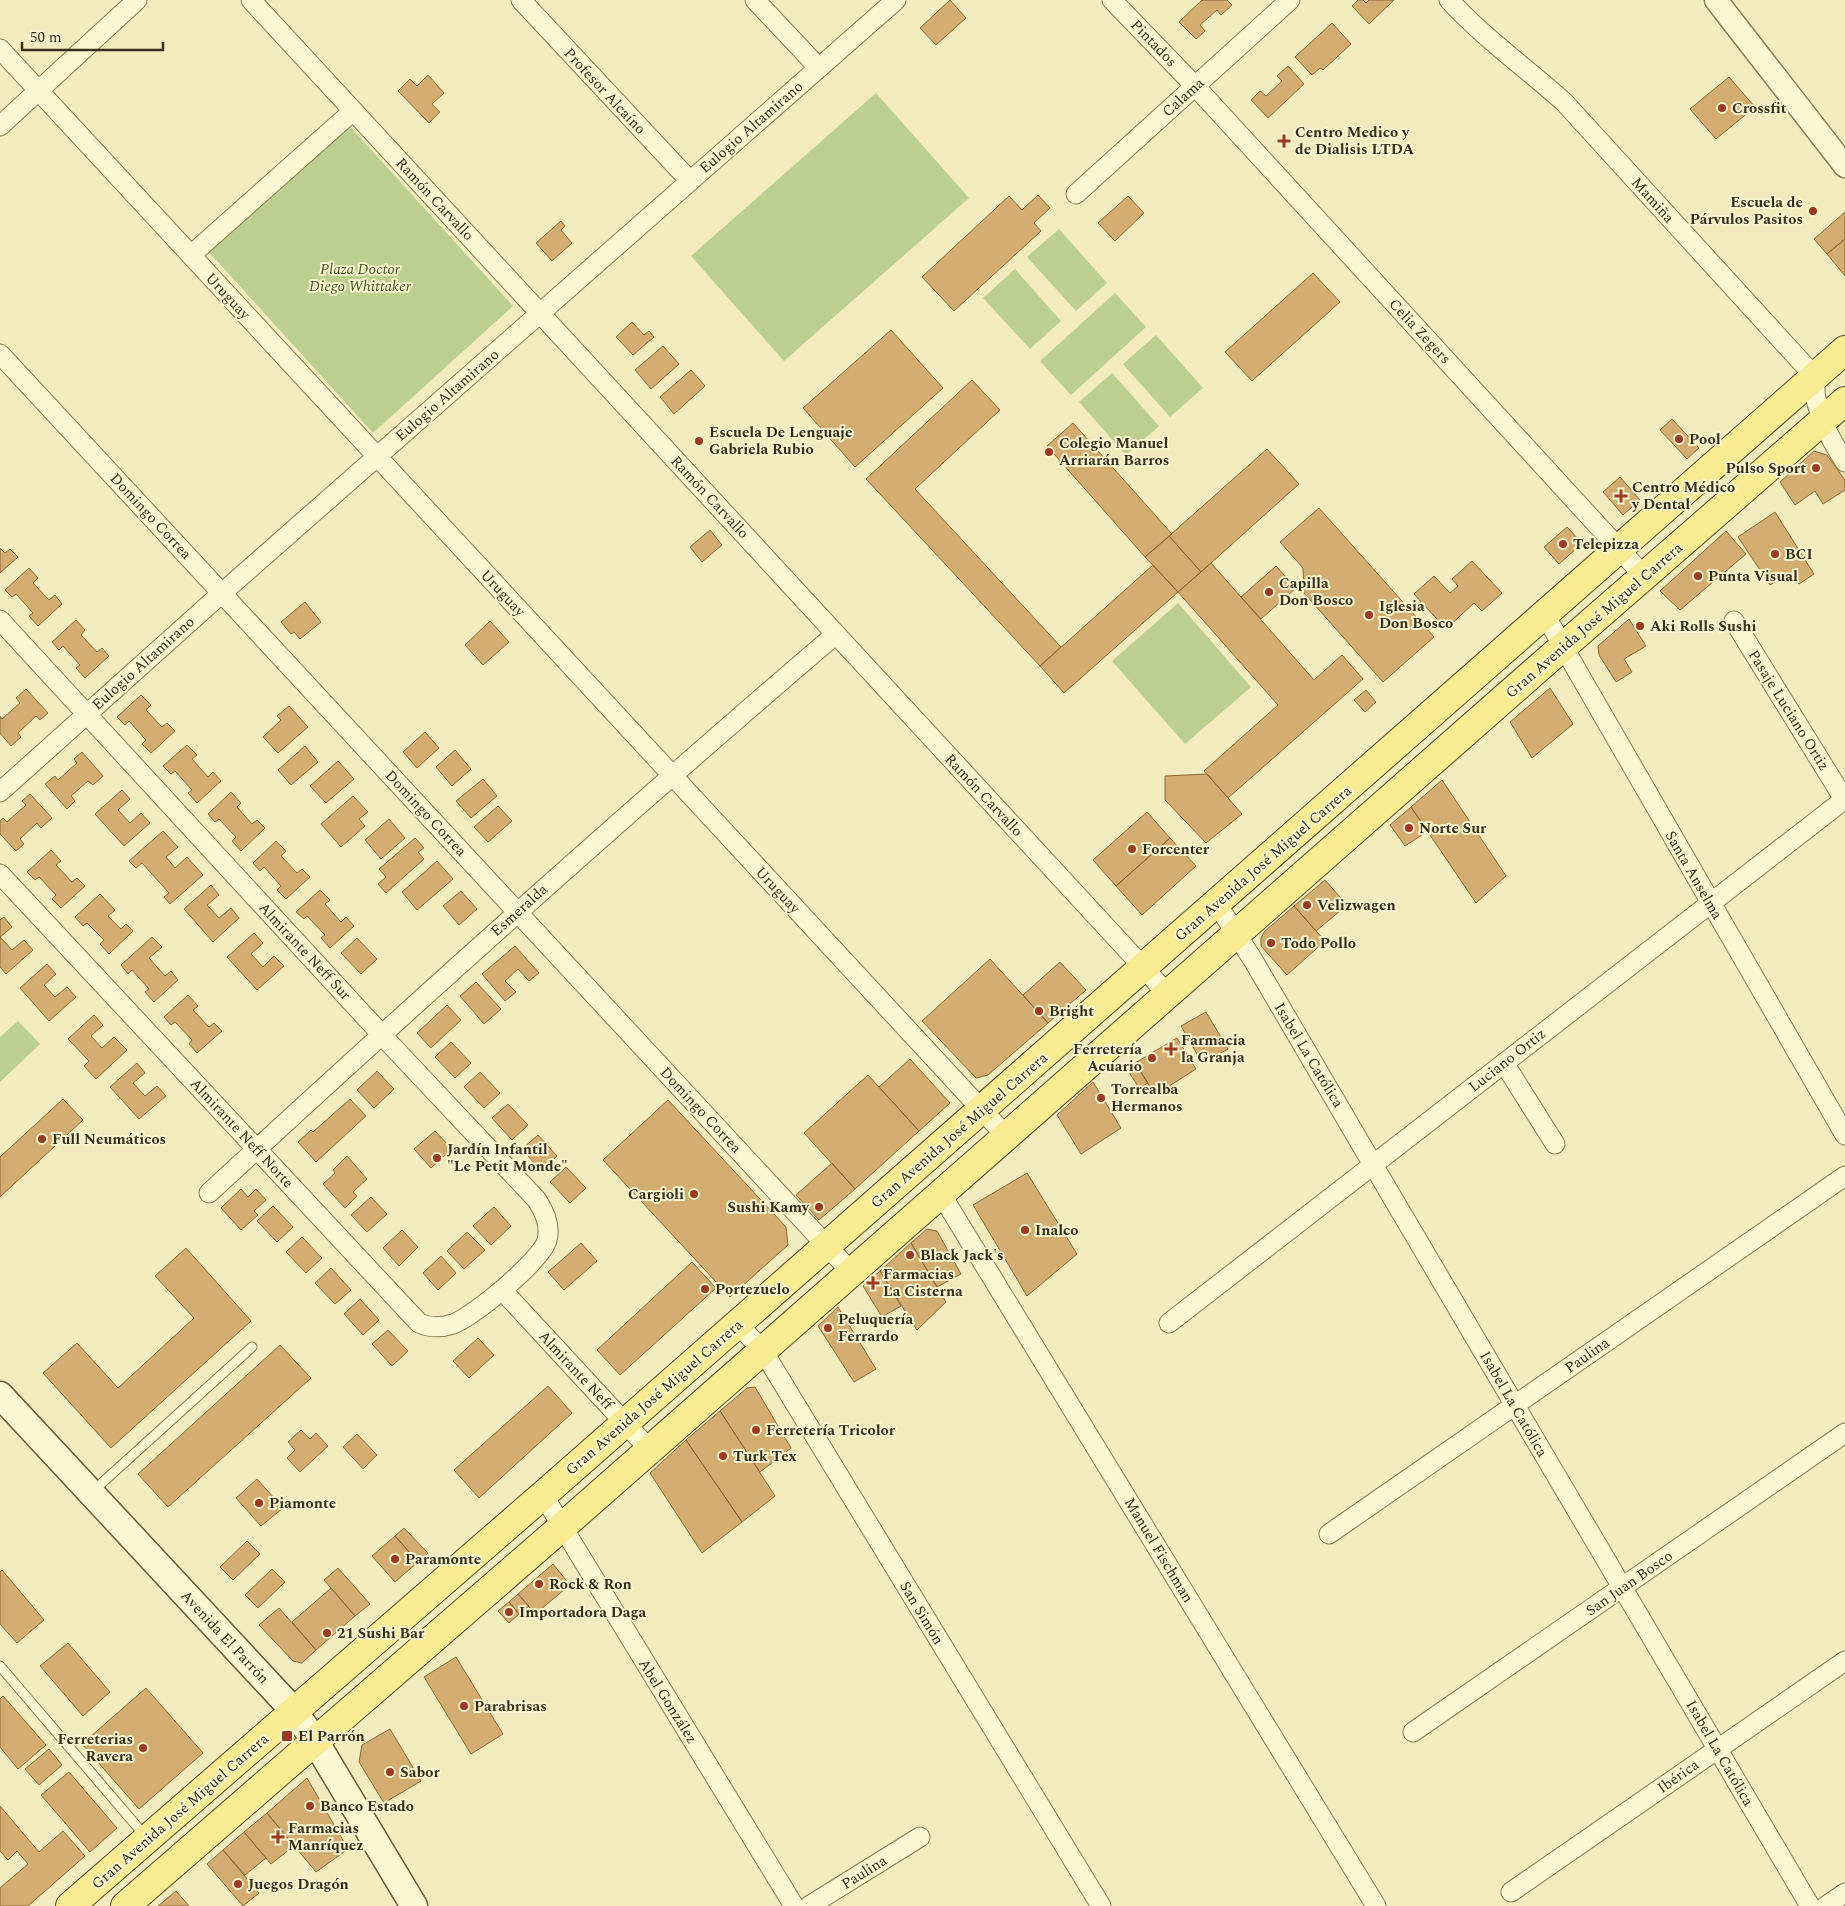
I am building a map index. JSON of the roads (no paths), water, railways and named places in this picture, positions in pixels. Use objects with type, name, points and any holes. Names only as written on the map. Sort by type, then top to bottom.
[{"type":"main road","name":"Gran Avenida José Miguel Carrera","points":[[70,1906],[543,1495],[1845,350]]},
{"type":"main road","name":"Gran Avenida José Miguel Carrera","points":[[125,1906],[562,1527],[1563,647],[1845,402]]},
{"type":"main road","name":"Avenida El Parrón","points":[[0,1395],[294,1711],[315,1741],[414,1906]]},
{"type":"street","points":[[0,126],[138,0]]},
{"type":"street","name":"Ramón Carvallo","points":[[251,0],[1168,995]]},
{"type":"street","name":"Profesor Alcaíno","points":[[521,0],[690,181]]},
{"type":"street","points":[[755,0],[818,68]]},
{"type":"street","name":"Eulogio Altamirano","points":[[0,792],[222,593],[896,0]]},
{"type":"street","name":"Pintados","points":[[1112,0],[1195,86]]},
{"type":"street","name":"Calama","points":[[1076,194],[1290,0]]},
{"type":"street","name":"Mamiña","points":[[1449,0],[1490,42],[1564,102],[1815,377]]},
{"type":"street","points":[[1716,0],[1845,166]]},
{"type":"street","name":"Uruguay","points":[[0,49],[1007,1137]]},
{"type":"street","name":"Celia Zegers","points":[[1195,86],[1644,576]]},
{"type":"street","points":[[191,255],[353,111]]},
{"type":"street","name":"Domingo Correa","points":[[0,354],[852,1273]]},
{"type":"street","points":[[1815,377],[1815,399],[1822,421],[1845,462]]},
{"type":"street","name":"Santa Anselma","points":[[1545,615],[1845,1135]]},
{"type":"street","name":"Almirante Neff Sur","points":[[0,620],[382,1035],[537,1200],[546,1219],[547,1240],[537,1257],[502,1290]]},
{"type":"street","name":"Pasaje Luciano Ortiz","points":[[1734,621],[1845,799]]},
{"type":"street","name":"Esmeralda","points":[[209,1193],[517,911],[836,634]]},
{"type":"street","name":"Luciano Ortiz","points":[[1169,1323],[1845,799]]},
{"type":"street","name":"Almirante Neff Norte","points":[[0,874],[419,1323],[436,1327],[455,1324],[472,1315],[502,1290]]},
{"type":"street","name":"Isabel La Católica","points":[[1217,904],[1237,934],[1810,1906]]},
{"type":"street","points":[[1504,1063],[1555,1144]]},
{"type":"street","name":"Paulina","points":[[1329,1534],[1845,1176]]},
{"type":"street","name":"Manuel Fischman","points":[[942,1194],[1376,1906]]},
{"type":"street","name":"Almirante Neff","points":[[502,1290],[650,1450]]},
{"type":"street","name":"San Simón","points":[[738,1324],[763,1351],[1102,1906]]},
{"type":"street","name":"San Juan Bosco","points":[[1413,1732],[1845,1433]]},
{"type":"street","name":"Abel González","points":[[543,1495],[794,1906]]},
{"type":"street","name":"Ibérica","points":[[1511,1892],[1845,1661]]},
{"type":"street","name":"Paulina","points":[[809,1906],[920,1837]]},
{"type":"street","points":[[1826,1906],[1845,1893]]},
{"type":"lane","points":[[91,1492],[252,1347]]},
{"type":"lane","points":[[0,1666],[148,1838]]},
{"type":"place","name":"Crossfit","points":[[1722,108]]},
{"type":"place","name":"Centro Medico y de Dialisis LTDA","points":[[1284,141]]},
{"type":"place","name":"Escuela de Párvulos Pasitos","points":[[1813,211]]},
{"type":"place","name":"Pool","points":[[1679,439]]},
{"type":"place","name":"Escuela De Lenguaje Gabriela Rubio","points":[[699,441]]},
{"type":"place","name":"Colegio Manuel Arriarán Barros","points":[[1049,452]]},
{"type":"place","name":"Pulso Sport","points":[[1816,468]]},
{"type":"place","name":"Centro Médico y Dental","points":[[1621,496]]},
{"type":"place","name":"Telepizza","points":[[1563,544]]},
{"type":"place","name":"BCI","points":[[1775,554]]},
{"type":"place","name":"Punta Visual","points":[[1698,576]]},
{"type":"place","name":"Capilla Don Bosco","points":[[1269,592]]},
{"type":"place","name":"Iglesia Don Bosco","points":[[1369,615]]},
{"type":"place","name":"Aki Rolls Sushi","points":[[1640,626]]},
{"type":"place","name":"Norte Sur","points":[[1409,828]]},
{"type":"place","name":"Forcenter","points":[[1132,849]]},
{"type":"place","name":"Velizwagen","points":[[1307,905]]},
{"type":"place","name":"Todo Pollo","points":[[1271,943]]},
{"type":"place","name":"Bright","points":[[1039,1011]]},
{"type":"place","name":"Farmacia la Granja","points":[[1171,1049]]},
{"type":"place","name":"Ferretería Acuario","points":[[1152,1058]]},
{"type":"place","name":"Torrealba Hermanos","points":[[1101,1098]]},
{"type":"place","name":"Full Neumáticos","points":[[42,1139]]},
{"type":"place","name":"Jardín Infantil \"Le Petit Monde\"","points":[[437,1158]]},
{"type":"place","name":"Cargioli","points":[[694,1194]]},
{"type":"place","name":"Sushi Kamy","points":[[819,1207]]},
{"type":"place","name":"Inalco","points":[[1025,1230]]},
{"type":"place","name":"Black Jack's","points":[[910,1255]]},
{"type":"place","name":"Farmacias La Cisterna","points":[[873,1283]]},
{"type":"place","name":"Portezuelo","points":[[705,1289]]},
{"type":"place","name":"Peluquería Ferrardo","points":[[828,1328]]},
{"type":"place","name":"Ferretería Tricolor","points":[[756,1430]]},
{"type":"place","name":"Turk Tex","points":[[723,1456]]},
{"type":"place","name":"Piamonte","points":[[259,1503]]},
{"type":"place","name":"Paramonte","points":[[395,1559]]},
{"type":"place","name":"Rock & Ron","points":[[539,1584]]},
{"type":"place","name":"Importadora Daga","points":[[509,1612]]},
{"type":"place","name":"21 Sushi Bar","points":[[327,1633]]},
{"type":"place","name":"Parabrisas","points":[[464,1706]]},
{"type":"place","name":"El Parrón","points":[[287,1736]]},
{"type":"place","name":"Ferreterias Ravera","points":[[143,1748]]},
{"type":"place","name":"Sabor","points":[[390,1772]]},
{"type":"place","name":"Banco Estado","points":[[310,1806]]},
{"type":"place","name":"Farmacias Manríquez","points":[[278,1837]]},
{"type":"place","name":"Juegos Dragón","points":[[238,1884]]},
{"type":"park label","name":"Plaza Doctor Diego Whittaker","points":[[360,278]]}]
